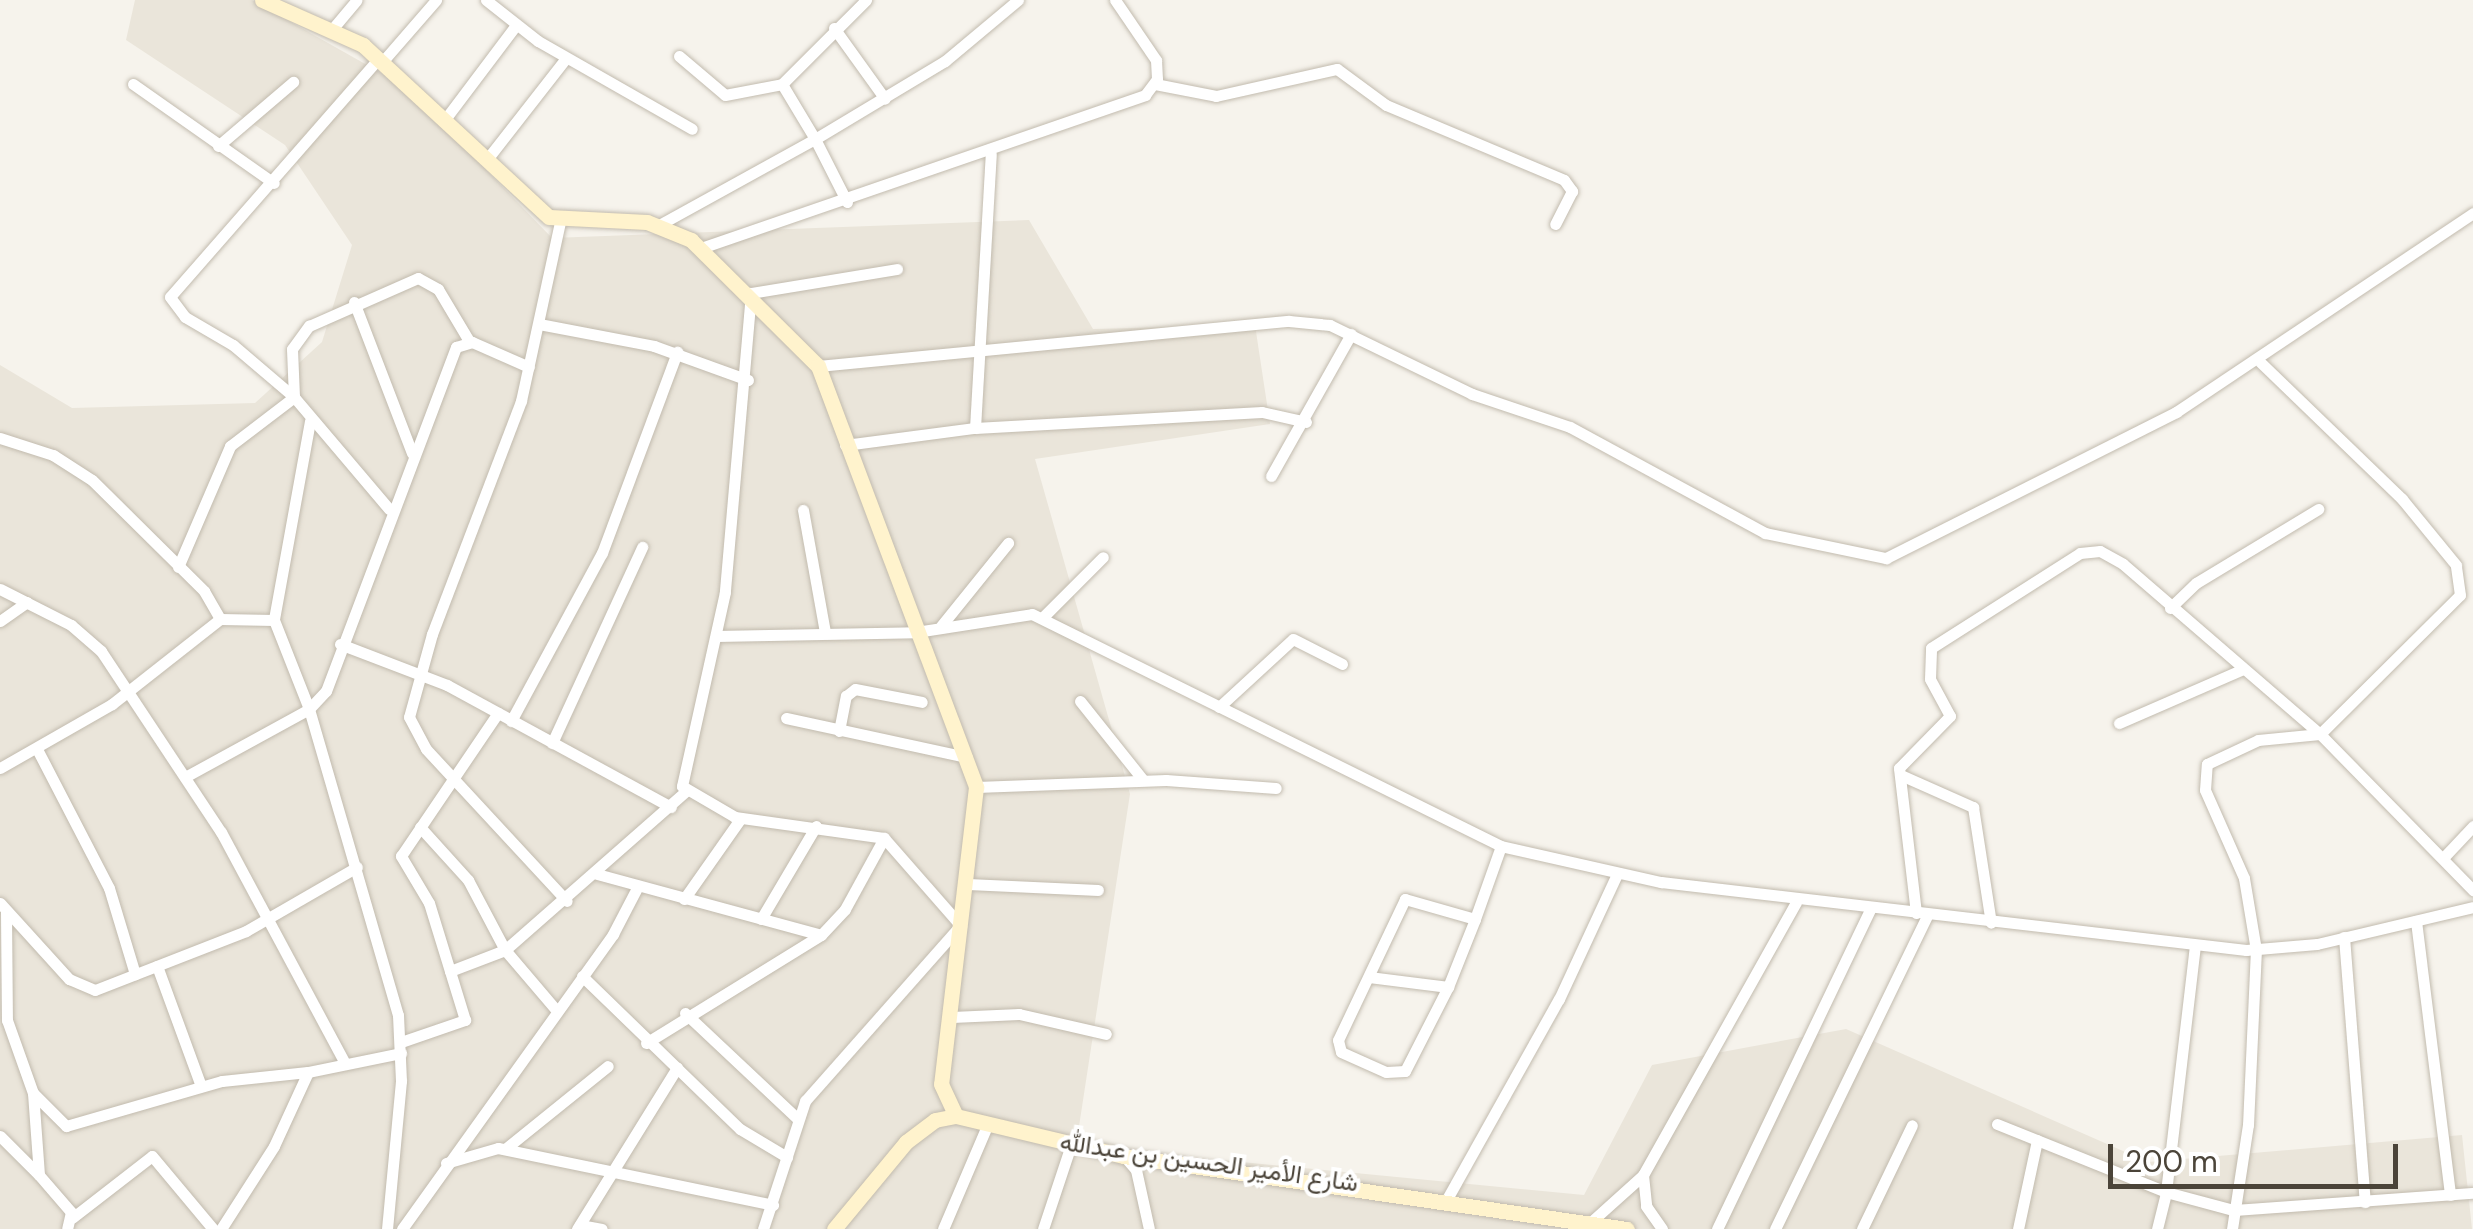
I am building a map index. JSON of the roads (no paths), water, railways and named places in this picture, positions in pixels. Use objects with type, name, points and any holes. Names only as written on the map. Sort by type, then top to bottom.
[{"type":"street","points":[[262,0],[334,27],[381,60],[560,222],[659,225],[701,248],[818,366],[976,787],[968,884],[941,1084],[956,1116],[934,1120],[906,1142],[838,1228]]},
{"type":"street","points":[[334,27],[356,0]]},
{"type":"street","points":[[389,509],[310,421],[294,397],[234,344],[185,317],[170,297],[436,0]]},
{"type":"street","points":[[486,0],[566,58],[692,128]]},
{"type":"street","points":[[679,56],[725,95],[782,84],[866,0]]},
{"type":"street","points":[[659,225],[884,99],[997,25],[1018,0]]},
{"type":"street","points":[[1115,0],[1151,50],[1155,84]]},
{"type":"street","points":[[446,118],[516,25]]},
{"type":"street","points":[[834,28],[884,99]]},
{"type":"street","points":[[488,158],[566,58]]},
{"type":"street","points":[[701,248],[991,154],[1155,84],[1216,96],[1338,69],[1386,105],[1564,180],[1572,191],[1556,224]]},
{"type":"street","points":[[218,146],[293,82]]},
{"type":"street","points":[[133,84],[274,182]]},
{"type":"street","points":[[782,84],[846,202]]},
{"type":"street","points":[[975,428],[991,154]]},
{"type":"street","points":[[818,366],[1289,321],[1352,334],[1472,394],[1570,427],[1724,515],[1860,558],[1906,550],[2260,362],[2473,213]]},
{"type":"street","points":[[560,222],[529,367],[419,672],[410,723],[456,781],[566,900]]},
{"type":"street","points":[[750,294],[897,269]]},
{"type":"street","points":[[294,397],[296,340],[354,302],[418,278],[438,289],[469,341],[529,367]]},
{"type":"street","points":[[450,971],[505,950],[597,874],[685,792],[692,724],[716,636],[748,380],[750,294]]},
{"type":"street","points":[[354,302],[412,453]]},
{"type":"street","points":[[539,324],[677,352],[748,380]]},
{"type":"street","points":[[1271,476],[1306,422],[1352,334]]},
{"type":"street","points":[[185,777],[309,709],[330,684],[340,644],[389,509],[454,350],[469,341]]},
{"type":"street","points":[[512,721],[602,554],[677,352]]},
{"type":"street","points":[[2232,1229],[2248,1125],[2256,950],[2244,878],[2205,790],[2204,769],[2247,743],[2320,734],[2452,608],[2467,579],[2402,499],[2260,362]]},
{"type":"street","points":[[178,567],[230,446],[294,397]]},
{"type":"street","points":[[846,444],[975,428],[1262,412],[1306,422]]},
{"type":"street","points":[[310,421],[274,620],[309,709],[356,868],[401,1047],[387,1229]]},
{"type":"street","points":[[0,438],[53,455],[92,480],[178,567],[220,619]]},
{"type":"street","points":[[2170,608],[2196,583],[2318,509]]},
{"type":"street","points":[[802,510],[825,632]]},
{"type":"street","points":[[941,626],[1008,543]]},
{"type":"street","points":[[552,743],[642,546]]},
{"type":"street","points":[[1774,1229],[1921,914],[1901,760],[1950,716],[1927,658],[1957,628],[2090,551],[2123,564],[2320,734],[2473,890]]},
{"type":"street","points":[[1042,618],[1103,558]]},
{"type":"street","points":[[0,589],[88,638],[127,691],[185,777],[345,1062]]},
{"type":"street","points":[[0,620],[26,602]]},
{"type":"street","points":[[716,636],[916,632],[1008,614],[1042,618],[1137,673],[1219,707],[1501,846],[1617,874],[1796,902],[2256,950],[2344,937],[2473,908]]},
{"type":"street","points":[[0,768],[38,751],[127,691],[220,619],[274,620]]},
{"type":"street","points":[[1219,707],[1293,638],[1342,664]]},
{"type":"street","points":[[340,644],[419,672],[670,808]]},
{"type":"street","points":[[2119,723],[2243,669]]},
{"type":"street","points":[[839,731],[846,696],[855,689],[922,702]]},
{"type":"street","points":[[1080,701],[1142,780]]},
{"type":"street","points":[[33,1093],[66,1126],[201,1086],[308,1072],[401,1047],[464,1021],[426,894],[401,856],[456,781],[498,714]]},
{"type":"street","points":[[786,718],[967,757]]},
{"type":"street","points":[[38,751],[109,888],[135,974]]},
{"type":"street","points":[[1903,776],[1973,808],[1992,924]]},
{"type":"street","points":[[976,787],[1142,780],[1276,788]]},
{"type":"street","points":[[685,792],[742,818],[884,838],[962,926]]},
{"type":"street","points":[[684,899],[742,818]]},
{"type":"street","points":[[760,919],[816,826]]},
{"type":"street","points":[[2443,858],[2473,826]]},
{"type":"street","points":[[420,827],[458,864],[505,950],[557,1011]]},
{"type":"street","points":[[646,1043],[685,1013],[821,935],[851,900],[884,838]]},
{"type":"street","points":[[1474,919],[1410,896],[1338,1047],[1396,1074],[1412,1061],[1448,987],[1474,919],[1501,846]]},
{"type":"street","points":[[3,908],[78,986],[96,990],[264,920],[356,868]]},
{"type":"street","points":[[597,874],[821,935]]},
{"type":"street","points":[[1447,1199],[1560,999],[1617,874]]},
{"type":"street","points":[[968,884],[1098,890]]},
{"type":"street","points":[[402,1229],[444,1164],[582,976],[638,886]]},
{"type":"street","points":[[1592,1222],[1642,1176],[1796,902]]},
{"type":"street","points":[[3,908],[6,1011],[33,1093],[39,1175]]},
{"type":"street","points":[[1717,1229],[1870,909]]},
{"type":"street","points":[[2416,920],[2450,1194]]},
{"type":"street","points":[[763,1229],[774,1204],[797,1118],[820,1080],[934,962],[962,926]]},
{"type":"street","points":[[2344,937],[2365,1202]]},
{"type":"street","points":[[2157,1229],[2166,1192],[2195,946]]},
{"type":"street","points":[[157,966],[201,1086]]},
{"type":"street","points":[[582,976],[646,1043],[740,1129],[787,1157]]},
{"type":"street","points":[[1370,978],[1448,987]]},
{"type":"street","points":[[685,1013],[797,1118]]},
{"type":"street","points":[[952,1017],[1019,1014],[1106,1034]]},
{"type":"street","points":[[505,1149],[608,1066]]},
{"type":"street","points":[[602,1229],[578,1227],[611,1168],[677,1068]]},
{"type":"street","points":[[221,1229],[267,1160],[308,1072]]},
{"type":"street","name":"شارع الأمير الحسين بن عبدالله","points":[[956,1116],[1124,1156],[1447,1199],[1627,1229]]},
{"type":"street","points":[[1997,1124],[2166,1192],[2233,1210],[2473,1193]]},
{"type":"street","points":[[943,1229],[987,1126]]},
{"type":"street","points":[[1862,1229],[1912,1126]]},
{"type":"street","points":[[0,1136],[39,1175],[70,1223],[152,1156],[213,1229]]},
{"type":"street","points":[[2018,1229],[2037,1140]]},
{"type":"street","points":[[1043,1229],[1071,1145]]},
{"type":"street","points":[[444,1164],[505,1149],[774,1204]]},
{"type":"street","points":[[1124,1156],[1136,1170],[1148,1229]]},
{"type":"street","points":[[1642,1176],[1646,1206],[1662,1229]]}]
